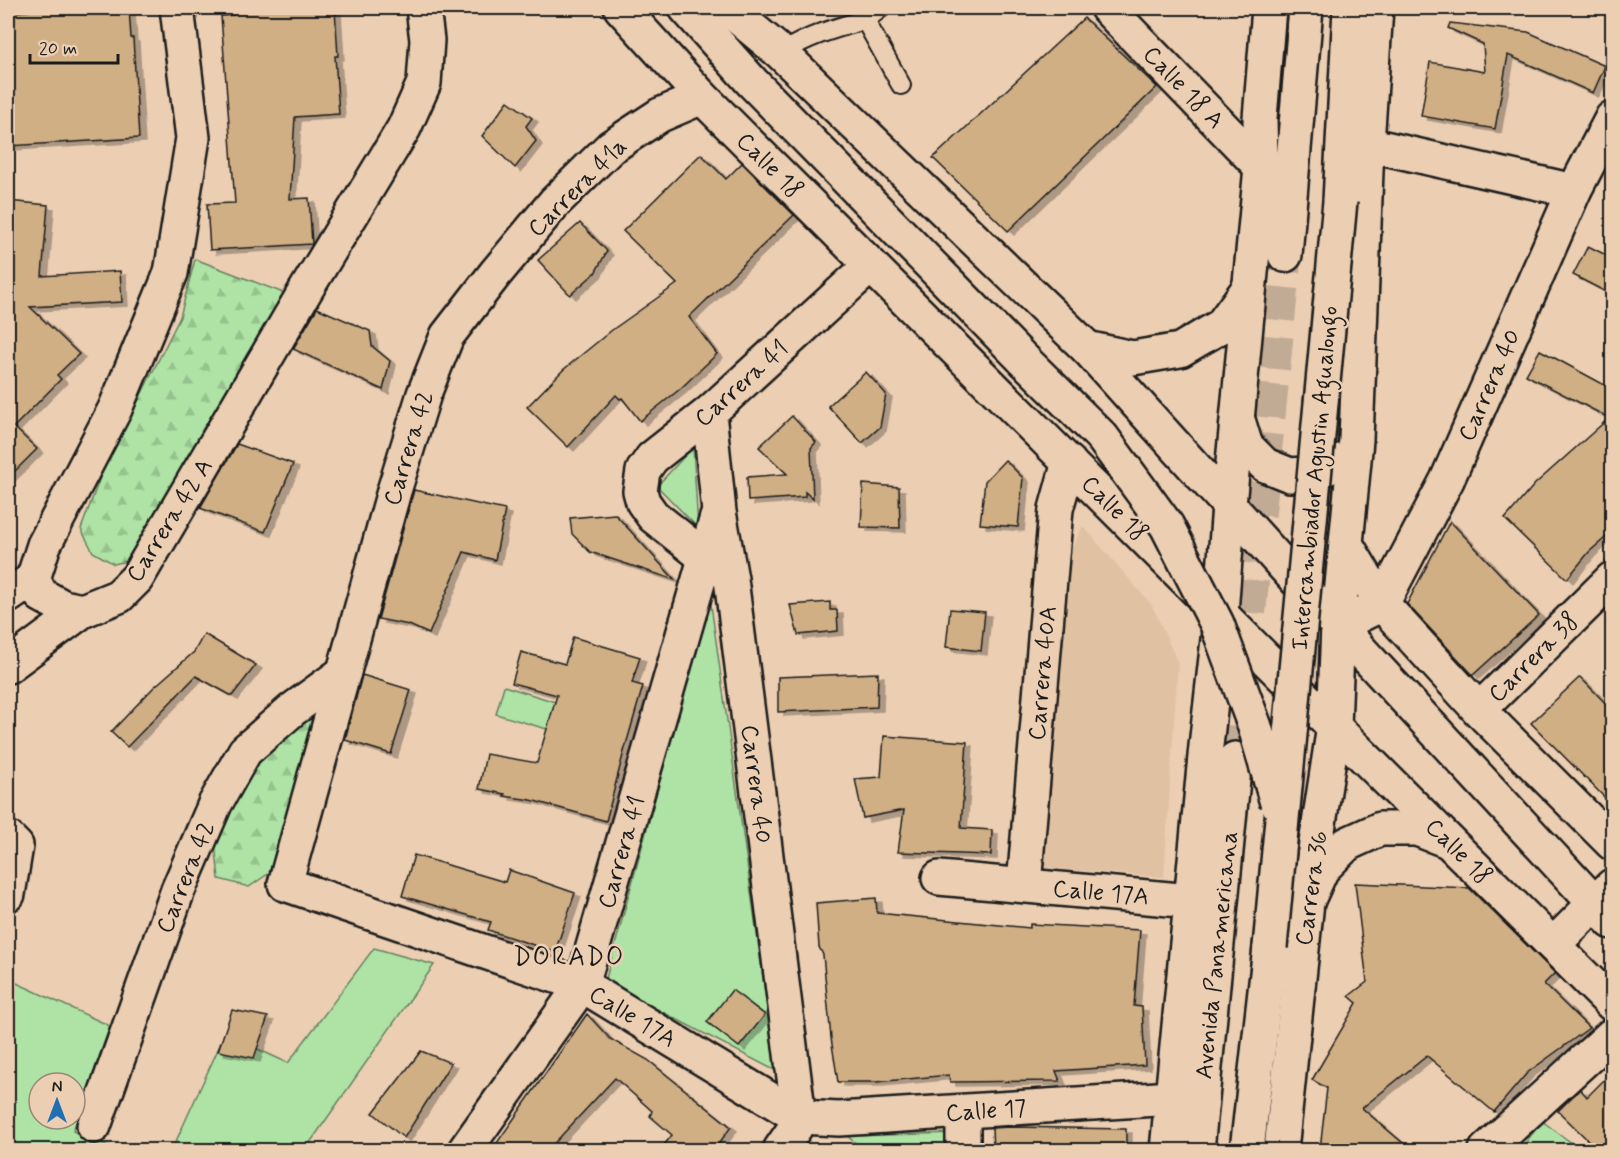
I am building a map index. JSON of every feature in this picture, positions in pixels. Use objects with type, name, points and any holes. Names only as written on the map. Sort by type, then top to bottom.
[{"type":"street","points":[[82,611],[63,607],[20,587],[115,409],[171,273],[193,138],[177,8]]},
{"type":"street","name":"Carrera 42 A","points":[[8,666],[82,611],[119,596],[137,578],[354,208],[404,128],[424,83],[427,40],[423,8]]},
{"type":"street","name":"Calle 18","points":[[621,8],[702,97],[1612,1004]]},
{"type":"street","points":[[686,8],[752,82],[1102,437],[1167,526],[1217,624],[1255,727],[1282,819]]},
{"type":"street","points":[[727,8],[781,53],[1087,348],[1338,626],[1607,904],[1553,945]]},
{"type":"street","name":"Calle 18 A","points":[[1107,8],[1261,166]]},
{"type":"street","points":[[1167,1150],[1221,613],[1228,505],[1261,166],[1260,118],[1269,8]]},
{"type":"street","points":[[1285,255],[1306,8]]},
{"type":"street","name":"Intercambiador Agustin Agualongo","points":[[1247,1150],[1270,947],[1340,201],[1350,8]]},
{"type":"street","name":"Carrera 36","points":[[1281,1150],[1307,902],[1334,726],[1338,626],[1356,440],[1367,144],[1377,8]]},
{"type":"street","name":"Carrera 41a","points":[[495,274],[555,202],[610,147],[660,115],[702,97]]},
{"type":"street","name":"Carrera 40","points":[[1382,604],[1447,480],[1574,191],[1612,118]]},
{"type":"street","points":[[1367,144],[1574,191]]},
{"type":"street","name":"Carrera 41","points":[[705,558],[653,516],[643,502],[640,491],[643,471],[652,458],[709,413],[871,264]]},
{"type":"street","name":"Carrera 42","points":[[285,884],[424,394],[447,336],[495,274]]},
{"type":"street","points":[[1087,348],[1133,358],[1180,350],[1221,326],[1249,288]]},
{"type":"street","name":"Carrera 40","points":[[709,413],[719,512],[731,579],[799,1117]]},
{"type":"street","points":[[1238,420],[1246,446],[1265,465],[1290,475],[1317,473],[1341,461],[1356,440]]},
{"type":"street","name":"Carrera 40A","points":[[1024,885],[1056,509],[1069,462]]},
{"type":"street","name":"Carrera 41","points":[[465,1150],[582,985],[719,512]]},
{"type":"street","points":[[1347,544],[1382,604],[1479,710],[1612,843]]},
{"type":"street","points":[[705,558],[731,579]]},
{"type":"street","name":"Carrera 38","points":[[1479,710],[1612,579]]},
{"type":"street","points":[[1338,626],[1382,604]]},
{"type":"street","name":"Carrera 42","points":[[94,1126],[178,890],[214,804],[245,751],[292,710],[344,672]]},
{"type":"street","name":"Avenida Panamericana","points":[[1197,1150],[1236,759]]},
{"type":"street","points":[[1307,902],[1322,869],[1347,844],[1380,829],[1417,829],[1450,842]]},
{"type":"street","points":[[8,838],[16,846],[8,894]]},
{"type":"street","name":"Calle 17A","points":[[939,878],[1191,901]]},
{"type":"street","name":"Calle 17A","points":[[285,884],[582,985],[799,1117]]},
{"type":"street","points":[[1486,1150],[1612,1035]]},
{"type":"street","name":"Calle 17","points":[[799,1117],[839,1119],[1173,1098]]},
{"type":"street","points":[[963,1112],[963,1150]]},
{"type":"street","points":[[780,1150],[795,1128],[799,1117]]},
{"type":"lane","points":[[781,53],[801,40],[821,32],[865,20],[881,8]]},
{"type":"lane","points":[[865,20],[902,85]]},
{"type":"shaded area","points":[[1083,526],[1152,605],[1178,663],[1164,877],[1042,868],[1068,556]]},
{"type":"green space","points":[[195,259],[286,294],[135,559],[114,564],[93,552],[81,529],[101,475],[180,317]]},
{"type":"green space","points":[[693,447],[698,528],[657,486]]},
{"type":"green space","points":[[710,598],[776,1071],[605,982]]},
{"type":"green space","points":[[504,686],[565,705],[557,732],[496,714]]},
{"type":"green space","points":[[309,709],[315,737],[275,869],[249,887],[219,879],[214,834],[248,766]]},
{"type":"green space","points":[[374,948],[434,965],[305,1150],[172,1150],[225,1034],[288,1063]]},
{"type":"green space","points":[[8,979],[110,1026],[87,1091],[87,1071],[27,1071],[27,1131],[73,1131],[118,1150],[8,1150]]},
{"type":"green space","points":[[1542,1121],[1581,1150],[1520,1150]]},
{"type":"green space","points":[[959,1133],[958,1150],[864,1150],[847,1136]]},
{"type":"building","points":[[27,8],[129,8],[139,138],[8,146],[8,12],[28,11]]},
{"type":"building","points":[[232,8],[335,9],[339,114],[295,117],[290,199],[309,198],[312,244],[210,250],[207,204],[235,203],[221,16],[234,15]]},
{"type":"building","points":[[1084,18],[1157,87],[1008,231],[933,158]]},
{"type":"building","points":[[1450,23],[1528,32],[1605,66],[1593,93],[1508,55],[1495,129],[1421,116],[1430,62],[1485,72],[1483,44],[1448,28]]},
{"type":"building","points":[[508,101],[532,118],[526,126],[536,141],[515,168],[482,136]]},
{"type":"building","points":[[701,154],[726,179],[742,163],[794,215],[689,317],[717,354],[680,389],[640,421],[622,398],[616,395],[568,447],[527,407],[563,370],[612,330],[677,284],[623,231]]},
{"type":"building","points":[[8,201],[48,205],[42,276],[120,271],[122,302],[30,307],[79,354],[57,375],[61,379],[14,427],[37,449],[8,478]]},
{"type":"building","points":[[580,223],[607,251],[595,273],[570,295],[538,260]]},
{"type":"building","points":[[1588,246],[1612,258],[1612,295],[1573,275]]},
{"type":"building","points":[[317,308],[370,331],[372,346],[390,361],[383,390],[293,349]]},
{"type":"building","points":[[1540,350],[1612,389],[1612,532],[1589,552],[1567,579],[1505,519],[1535,484],[1609,418],[1526,375]]},
{"type":"building","points":[[866,372],[886,394],[880,427],[862,443],[828,406]]},
{"type":"building","points":[[792,416],[816,442],[811,448],[813,499],[805,492],[805,497],[748,501],[747,477],[787,474],[759,447]]},
{"type":"building","points":[[237,444],[293,464],[265,532],[200,508]]},
{"type":"building","points":[[1005,460],[1023,478],[1018,527],[980,524],[985,481]]},
{"type":"building","points":[[863,484],[899,487],[900,528],[861,527]]},
{"type":"building","points":[[414,490],[505,510],[495,560],[464,552],[429,634],[409,625],[378,619]]},
{"type":"building","points":[[615,514],[675,580],[590,552],[572,534],[570,518]]},
{"type":"building","points":[[1450,521],[1539,615],[1473,675],[1407,604]]},
{"type":"building","points":[[830,602],[830,610],[837,610],[838,631],[798,635],[790,605]]},
{"type":"building","points":[[950,609],[985,612],[981,651],[946,647]]},
{"type":"building","points":[[204,634],[256,665],[232,696],[196,676],[127,747],[111,732],[153,688],[194,652]]},
{"type":"building","points":[[573,637],[640,657],[632,683],[643,686],[606,821],[531,800],[479,789],[486,754],[537,763],[557,695],[512,683],[521,652],[565,664]]},
{"type":"building","points":[[878,673],[877,707],[778,712],[778,677]]},
{"type":"building","points":[[362,675],[411,690],[391,754],[345,740]]},
{"type":"building","points":[[1580,677],[1612,710],[1612,805],[1531,723]]},
{"type":"building","points":[[884,736],[967,742],[961,828],[992,830],[991,855],[898,852],[904,810],[863,818],[855,779],[881,777]]},
{"type":"building","points":[[414,855],[505,882],[509,870],[575,893],[555,952],[488,930],[491,922],[402,896]]},
{"type":"building","points":[[1355,883],[1469,888],[1555,973],[1544,984],[1589,1028],[1527,1073],[1494,1112],[1427,1056],[1362,1108],[1411,1150],[1320,1150],[1327,1088],[1312,1080],[1357,1003],[1349,996],[1367,982]]},
{"type":"building","points":[[876,898],[877,913],[1030,928],[1030,924],[1140,930],[1134,1006],[1142,1007],[1145,1065],[1056,1071],[1060,1081],[950,1082],[949,1075],[876,1082],[838,1082],[823,955],[819,947],[816,903]]},
{"type":"building","points":[[732,990],[765,1015],[739,1047],[707,1022]]},
{"type":"building","points":[[232,1010],[268,1017],[254,1058],[218,1051]]},
{"type":"building","points":[[587,1014],[610,1039],[648,1060],[731,1127],[714,1150],[660,1150],[672,1135],[650,1116],[652,1111],[615,1078],[548,1150],[492,1150]]},
{"type":"building","points":[[421,1051],[451,1063],[404,1138],[373,1113]]},
{"type":"building","points":[[1612,1072],[1612,1150],[1598,1150],[1558,1111],[1580,1089],[1587,1097]]},
{"type":"building","points":[[992,1128],[1126,1129],[1126,1150],[993,1150]]},
{"type":"tunnel","points":[[1235,759],[1285,255]]},
{"type":"district","name":"DORADO","points":[[569,956]]}]
